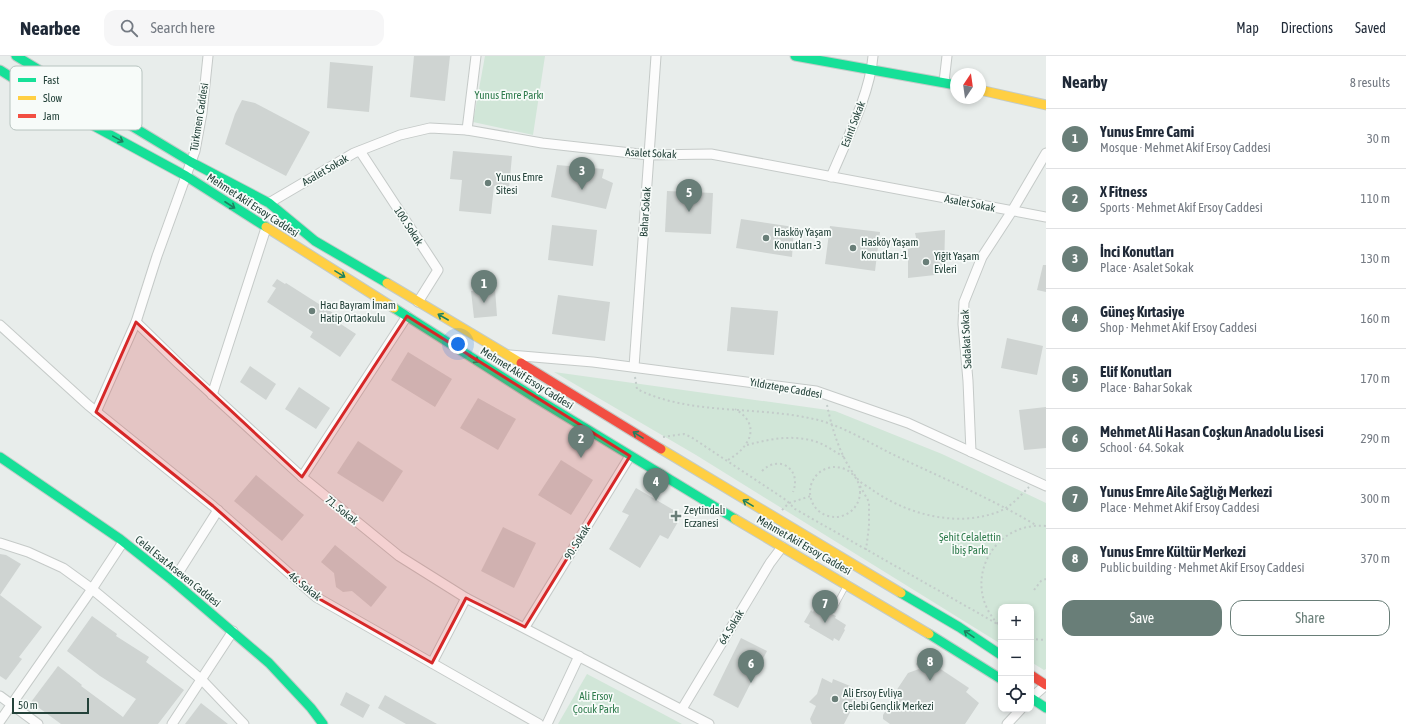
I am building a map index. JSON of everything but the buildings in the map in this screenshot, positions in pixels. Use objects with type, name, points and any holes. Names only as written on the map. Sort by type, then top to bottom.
[{"type":"main road","name":"Mehmet Akif Ersoy Caddesi","points":[[16,56],[33,66]]},
{"type":"main road","points":[[795,56],[950,84]]},
{"type":"main road","name":"Mehmet Akif Ersoy Caddesi","points":[[0,70],[10,76]]},
{"type":"main road","points":[[986,91],[1046,105]]},
{"type":"main road","name":"Mehmet Akif Ersoy Caddesi","points":[[101,130],[186,176],[266,228],[630,456],[847,585],[998,677]]},
{"type":"main road","name":"Mehmet Akif Ersoy Caddesi","points":[[138,130],[191,162],[269,203],[314,241],[509,355],[774,518],[959,627],[998,653]]},
{"type":"main road","name":"Celal Esat Arseven Caddesi","points":[[1,459],[123,542],[173,581],[233,631],[274,668],[324,724]]},
{"type":"main road","points":[[1032,676],[1046,685]]},
{"type":"main road","points":[[1034,700],[1046,708]]},
{"type":"street","name":"Türkmen Caddesi","points":[[96,412],[136,322],[157,256],[191,162],[202,113],[208,56]]},
{"type":"street","points":[[467,130],[476,56]]},
{"type":"street","name":"Bahar Sokak","points":[[634,368],[656,56]]},
{"type":"street","name":"Esinti Sokak","points":[[831,177],[854,123],[872,69],[873,56]]},
{"type":"street","points":[[944,82],[947,56]]},
{"type":"street","name":"Asalet Sokak","points":[[269,203],[360,151],[400,135],[430,128],[467,130],[542,142],[649,155],[711,154],[1046,217]]},
{"type":"street","name":"100. Sokak","points":[[360,151],[438,270],[418,302]]},
{"type":"street","name":"Sadakat Sokak","points":[[971,452],[968,381],[963,324],[964,302],[982,257],[1012,211],[1046,153]]},
{"type":"street","points":[[212,394],[266,228]]},
{"type":"street","points":[[302,477],[407,316]]},
{"type":"street","name":"71. Sokak","points":[[136,322],[302,477],[399,556],[466,598],[525,627],[710,724]]},
{"type":"street","name":"46. Sokak","points":[[0,325],[96,412],[218,510],[316,597],[539,724]]},
{"type":"street","name":"Yıldıztepe Caddesi","points":[[509,355],[634,368],[816,391],[908,423],[1046,486]]},
{"type":"street","name":"90. Sokak","points":[[525,627],[630,456]]},
{"type":"street","points":[[173,581],[218,510]]},
{"type":"street","points":[[0,721],[92,590],[123,542]]},
{"type":"street","points":[[0,543],[28,552],[63,568],[202,680],[244,724]]},
{"type":"street","name":"64. Sokak","points":[[682,709],[770,563],[782,547]]},
{"type":"street","points":[[432,664],[466,598]]},
{"type":"street","points":[[172,724],[233,631]]},
{"type":"street","points":[[548,724],[579,656]]},
{"type":"street","points":[[1034,695],[1046,685]]},
{"type":"street","points":[[0,696],[38,724]]},
{"type":"street","points":[[1007,724],[1018,712]]},
{"type":"lane","points":[[833,610],[847,585]]},
{"type":"path","points":[[634,368],[637,389],[651,396],[682,405],[775,412],[811,418],[832,426],[1007,508],[1036,525]]},
{"type":"path","points":[[825,394],[832,426],[845,458],[870,502],[866,550]]},
{"type":"path","points":[[734,409],[745,415],[750,422],[750,435],[747,445]]},
{"type":"path","points":[[647,441],[684,434],[727,460],[789,503],[795,509],[998,624]]},
{"type":"path","points":[[727,460],[736,455],[747,445],[767,440],[792,437],[818,442],[845,458]]},
{"type":"path","points":[[762,471],[772,464],[785,465],[790,468],[796,480],[794,492]]},
{"type":"path","points":[[857,479],[860,487],[860,495],[853,510],[846,514],[834,516],[822,513],[816,507],[811,496],[811,484],[815,477],[829,468],[845,469],[885,499],[915,512],[947,519],[975,518],[996,513],[1007,508],[1036,481]]},
{"type":"path","points":[[774,518],[789,503],[811,496]]},
{"type":"path","points":[[998,623],[985,603],[981,586],[983,568],[990,552],[1002,538],[1018,529],[1036,525],[1046,526]]},
{"type":"path","points":[[1034,590],[1041,580],[1046,579]]},
{"type":"path","points":[[1034,639],[1046,640]]},
{"type":"highlighted area","points":[[407,316],[630,456],[525,627],[466,598],[432,663],[316,597],[213,506],[96,412],[136,322],[302,477]]},
{"type":"green space","name":"Yunus Emre Parkı","points":[[485,56],[545,56],[533,135],[473,122]]},
{"type":"green space","name":"Şehit Celalettin İbiş Parkı","points":[[554,372],[835,411],[942,454],[1046,503],[1046,669],[1044,670],[1034,664],[1034,604],[998,604],[998,642],[696,455]]},
{"type":"green space","name":"Ali Ersoy Çocuk Parkı","points":[[587,674],[682,724],[558,724]]},
{"type":"traffic: fast","points":[[16,56],[33,66]]},
{"type":"traffic: fast","points":[[795,56],[950,84]]},
{"type":"traffic: fast","points":[[0,70],[10,76]]},
{"type":"traffic: fast","points":[[101,130],[186,176],[266,227]]},
{"type":"traffic: fast","points":[[138,130],[191,162],[269,203],[315,241],[387,283]]},
{"type":"traffic: fast","points":[[394,308],[534,397],[735,519]]},
{"type":"traffic: fast","points":[[0,457],[120,539],[173,581],[269,663],[311,708],[323,724]]},
{"type":"traffic: fast","points":[[901,593],[959,627],[998,653]]},
{"type":"traffic: fast","points":[[929,634],[998,677]]},
{"type":"traffic: fast","points":[[1034,700],[1046,708]]},
{"type":"traffic: slow","points":[[986,91],[1046,105]]},
{"type":"traffic: slow","points":[[266,227],[394,308]]},
{"type":"traffic: slow","points":[[387,283],[521,363]]},
{"type":"traffic: slow","points":[[661,449],[901,593]]},
{"type":"traffic: slow","points":[[735,519],[929,634]]},
{"type":"traffic: jam","points":[[521,363],[661,449]]},
{"type":"traffic: jam","points":[[1032,676],[1046,685]]},
{"type":"place","name":"Yunus Emre Sitesi","points":[[488,183]]},
{"type":"place","name":"İnci Konutları","points":[[582,190]]},
{"type":"place","name":"Elif Konutları","points":[[689,212]]},
{"type":"place","name":"Hasköy Yaşam Konutları -3","points":[[766,238]]},
{"type":"place","name":"Hasköy Yaşam Konutları -1","points":[[853,248]]},
{"type":"place","name":"Yiğit Yaşam Evleri","points":[[926,262]]},
{"type":"place","name":"Yunus Emre Cami","points":[[484,303]]},
{"type":"place","name":"Hacı Bayram İmam Hatip Ortaokulu","points":[[312,311]]},
{"type":"place","name":"X Fitness","points":[[581,458]]},
{"type":"place","name":"Güneş Kırtasiye","points":[[656,501]]},
{"type":"place","name":"Zeytindalı Eczanesi","points":[[676,516]]},
{"type":"place","name":"Yunus Emre Aile Sağlığı Merkezi","points":[[825,623]]},
{"type":"place","name":"Yunus Emre Kültür Merkezi","points":[[930,681]]},
{"type":"place","name":"Mehmet Ali Hasan Coşkun Anadolu Lisesi","points":[[751,683]]},
{"type":"place","name":"Ali Ersoy Evliya Çelebi Gençlik Merkezi","points":[[835,699]]}]
